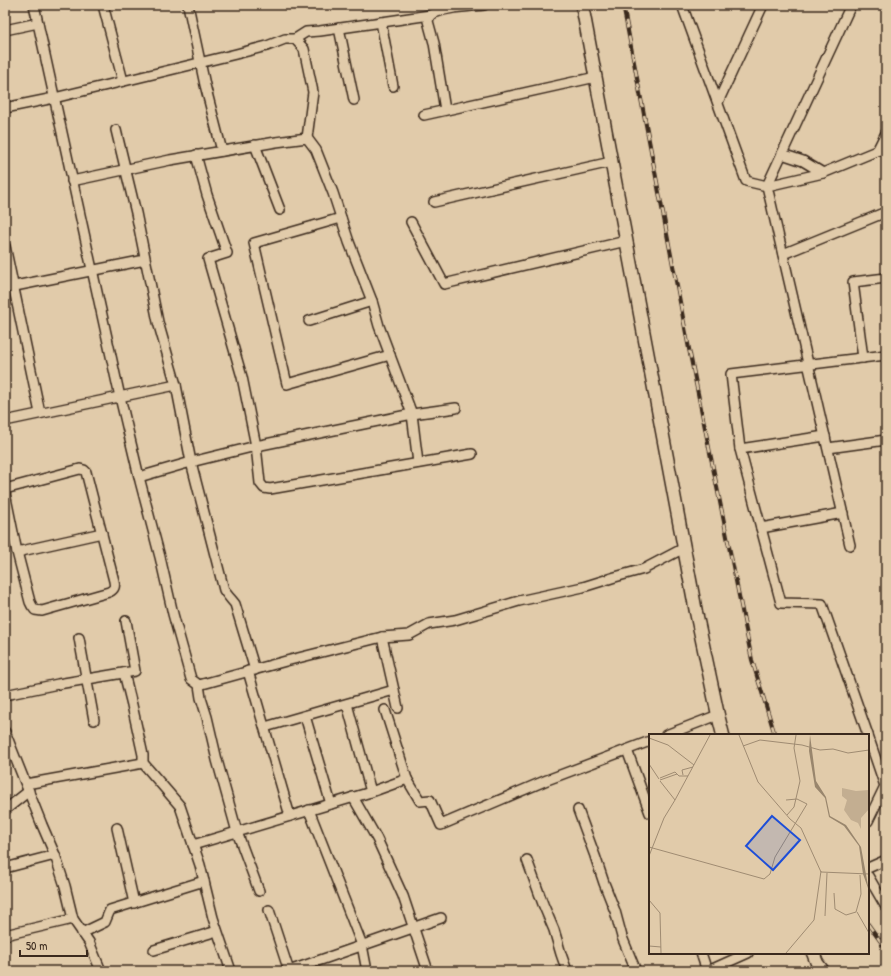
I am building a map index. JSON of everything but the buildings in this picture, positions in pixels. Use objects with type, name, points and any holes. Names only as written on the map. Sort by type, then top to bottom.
[{"type":"street","points":[[34,5],[120,397],[173,614],[191,679],[199,685],[217,760],[237,832],[260,891]]},
{"type":"street","points":[[103,5],[123,81]]},
{"type":"street","points":[[5,108],[54,98],[267,46],[285,39],[295,39],[306,32],[430,15],[435,12],[455,7],[484,5]]},
{"type":"street","points":[[582,5],[684,548],[723,734]]},
{"type":"street","points":[[682,5],[746,181],[767,186],[823,174],[886,147]]},
{"type":"street","points":[[718,102],[763,5]]},
{"type":"street","points":[[850,545],[767,186],[851,5]]},
{"type":"street","points":[[191,6],[200,62],[222,151]]},
{"type":"street","points":[[430,15],[428,21],[434,44],[445,110]]},
{"type":"street","points":[[381,22],[392,86]]},
{"type":"street","points":[[5,30],[38,23]]},
{"type":"street","points":[[338,28],[354,100]]},
{"type":"street","points":[[295,39],[304,48],[313,92],[307,138],[316,150],[412,414],[418,463]]},
{"type":"street","points":[[424,115],[596,78]]},
{"type":"street","points":[[116,130],[136,213],[158,322],[176,385],[191,462],[224,590],[227,596],[232,599],[235,604],[265,727],[290,816]]},
{"type":"street","points":[[877,151],[886,133]]},
{"type":"street","points":[[72,181],[196,155],[307,138]]},
{"type":"street","points":[[255,145],[280,210]]},
{"type":"street","points":[[782,154],[803,161],[823,174]]},
{"type":"street","points":[[196,155],[207,195],[227,253],[208,259],[242,377],[256,446],[260,484],[264,488],[270,490],[472,454]]},
{"type":"street","points":[[434,202],[611,162]]},
{"type":"street","points":[[783,254],[886,212]]},
{"type":"street","points":[[341,218],[254,243],[287,384],[390,355]]},
{"type":"street","points":[[411,222],[444,284],[626,241]]},
{"type":"street","points":[[5,246],[9,287],[40,413]]},
{"type":"street","points":[[9,287],[145,260]]},
{"type":"street","points":[[863,358],[854,282],[886,278]]},
{"type":"street","points":[[309,321],[372,301]]},
{"type":"street","points":[[867,734],[822,604],[780,603],[740,449],[731,374],[886,355]]},
{"type":"street","points":[[5,420],[176,385]]},
{"type":"street","points":[[139,477],[256,446],[412,414],[456,408]]},
{"type":"street","points":[[740,449],[825,436]]},
{"type":"street","points":[[828,448],[886,440]]},
{"type":"street","points":[[5,489],[84,470],[86,472],[114,581],[113,590],[42,610],[36,610],[30,602],[17,552],[5,493]]},
{"type":"street","points":[[761,528],[843,513]]},
{"type":"street","points":[[17,552],[102,533]]},
{"type":"street","points":[[199,685],[252,670],[382,638],[409,635],[429,624],[455,620],[520,601],[583,587],[644,569],[684,548]]},
{"type":"street","points":[[5,695],[135,671],[126,621]]},
{"type":"street","points":[[79,638],[94,720]]},
{"type":"street","points":[[382,638],[398,708]]},
{"type":"street","points":[[124,673],[143,755],[143,763],[180,806],[194,845],[217,932],[231,971]]},
{"type":"street","points":[[265,727],[394,690]]},
{"type":"street","points":[[347,704],[371,792]]},
{"type":"street","points":[[385,710],[407,779],[420,801],[430,800],[441,826],[547,780],[649,741]]},
{"type":"street","points":[[669,734],[718,715]]},
{"type":"street","points":[[305,716],[331,804]]},
{"type":"street","points":[[5,732],[54,855],[65,886],[73,919],[89,942],[100,971]]},
{"type":"street","points":[[869,739],[885,786],[869,819]]},
{"type":"street","points":[[627,750],[649,810]]},
{"type":"street","points":[[5,810],[28,788],[143,763]]},
{"type":"street","points":[[194,845],[371,792],[407,779]]},
{"type":"street","points":[[353,797],[380,845],[403,896],[428,971]]},
{"type":"street","points":[[309,810],[362,945],[367,971]]},
{"type":"street","points":[[578,810],[615,911],[622,937],[636,971]]},
{"type":"street","points":[[117,828],[134,903]]},
{"type":"street","points":[[5,868],[54,855]]},
{"type":"street","points":[[527,860],[568,971]]},
{"type":"street","points":[[869,868],[886,860]]},
{"type":"street","points":[[869,878],[886,907]]},
{"type":"street","points":[[82,933],[105,922],[110,910],[204,881]]},
{"type":"street","points":[[269,910],[289,971],[309,968],[362,945],[441,918]]},
{"type":"street","points":[[5,935],[73,919]]},
{"type":"street","points":[[154,950],[217,932]]},
{"type":"street","points":[[701,954],[708,971],[744,954]]},
{"type":"street","points":[[813,954],[817,963],[823,971]]},
{"type":"railway","points":[[623,5],[690,354],[752,660],[775,734]]},
{"type":"railway","points":[[869,925],[886,949]]}]
